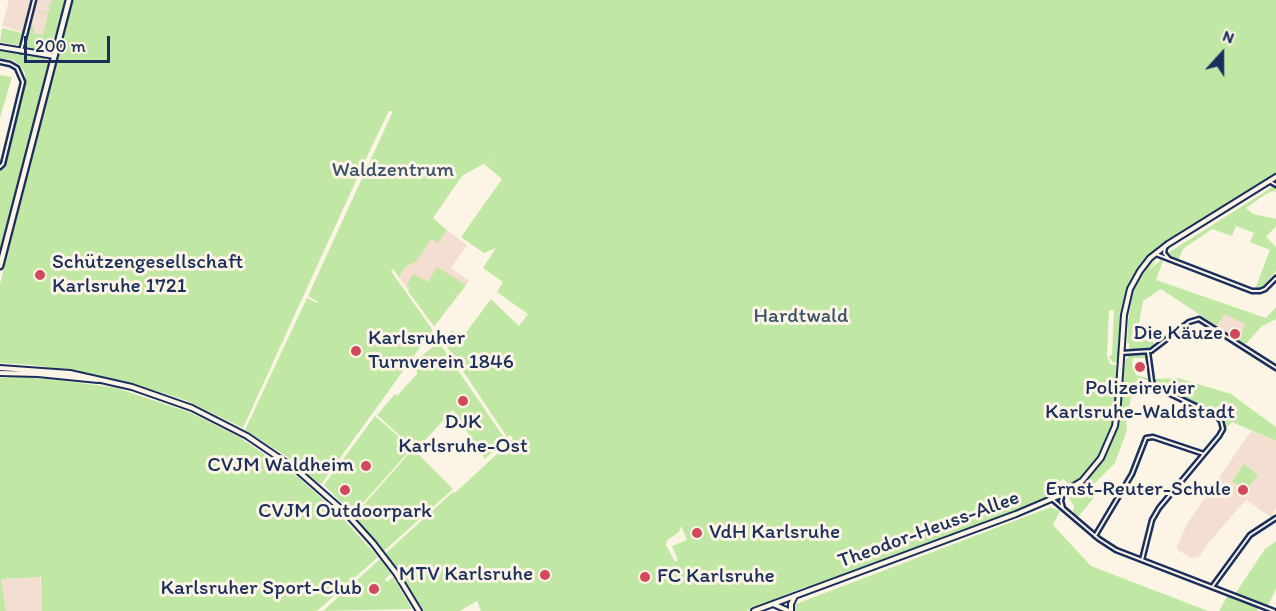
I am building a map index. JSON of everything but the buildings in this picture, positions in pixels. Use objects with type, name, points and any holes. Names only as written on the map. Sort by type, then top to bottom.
[{"type":"main road","points":[[0,266],[69,0]]},
{"type":"main road","points":[[0,47],[54,57]]},
{"type":"main road","name":"Theodor-Heuss-Allee","points":[[754,611],[994,523],[1052,499],[1082,481],[1092,471],[1108,446],[1117,415],[1124,315],[1128,295],[1140,271],[1165,246],[1276,177]]},
{"type":"main road","points":[[0,368],[60,372],[108,381],[157,395],[200,411],[253,439],[290,464],[328,495],[368,537],[396,573],[419,611]]},
{"type":"main road","points":[[0,373],[38,374],[108,381]]},
{"type":"main road","points":[[790,611],[795,596]]},
{"type":"main road","points":[[784,600],[790,611]]},
{"type":"main road","points":[[772,604],[790,611]]},
{"type":"street","points":[[21,51],[33,0]]},
{"type":"street","points":[[0,62],[17,68],[23,82],[3,164],[0,167]]},
{"type":"street","points":[[1269,181],[1276,185]]},
{"type":"street","points":[[1165,246],[1164,252],[1169,260]]},
{"type":"street","points":[[1155,254],[1252,291],[1265,289],[1276,278]]},
{"type":"street","points":[[1121,353],[1148,352],[1189,322],[1199,319],[1206,321],[1276,368]]},
{"type":"street","points":[[1142,560],[1154,515],[1223,429],[1216,416],[1154,386],[1148,352]]},
{"type":"street","points":[[1095,536],[1132,474],[1146,438],[1153,437],[1204,454]]},
{"type":"street","points":[[1063,493],[1061,501],[1063,508]]},
{"type":"street","points":[[1052,499],[1112,548],[1274,611]]},
{"type":"street","points":[[1212,587],[1250,535],[1276,518]]},
{"type":"shaded area","points":[[9,0],[54,0],[41,51],[28,34],[2,26]]},
{"type":"shaded area","points":[[440,225],[467,245],[451,268],[469,281],[434,327],[393,269],[405,248],[419,258]]},
{"type":"shaded area","points":[[1225,314],[1245,324],[1239,340],[1217,326]]},
{"type":"shaded area","name":"Ernst-Reuter-Schule","points":[[1251,431],[1276,441],[1276,507],[1271,517],[1246,500],[1208,543],[1199,557],[1191,558],[1178,550],[1177,546],[1187,524]]},
{"type":"shaded area","points":[[40,577],[42,611],[6,611],[1,579]]},
{"type":"green space","points":[[52,0],[66,0],[50,47],[29,30],[31,23],[33,23],[31,26],[34,27],[34,33],[43,35],[48,14],[40,12],[37,23],[40,11],[49,13],[50,7],[41,5],[50,6]]},
{"type":"green space","name":"Hardtwald","points":[[73,0],[1276,0],[1276,174],[1168,239],[1142,264],[1129,285],[1124,302],[1118,363],[1112,362],[1109,356],[1112,355],[1114,310],[1109,310],[1107,356],[1110,364],[1119,366],[1116,406],[1108,439],[1100,455],[1083,477],[1071,486],[1063,479],[1056,485],[1059,489],[1049,493],[1042,502],[813,587],[805,587],[746,611],[481,611],[477,601],[460,611],[424,611],[386,553],[513,439],[510,435],[507,437],[443,341],[452,330],[462,338],[491,299],[519,326],[528,314],[497,292],[503,282],[483,268],[496,248],[484,253],[461,237],[502,179],[484,164],[503,153],[462,176],[433,218],[447,230],[438,243],[431,239],[419,258],[411,253],[419,259],[404,268],[399,277],[393,269],[391,271],[432,331],[320,484],[292,460],[245,430],[307,298],[318,302],[308,296],[393,111],[389,111],[370,150],[243,428],[185,400],[124,381],[34,365],[0,363],[0,284]],"holes":[[[681,526],[687,540],[672,546],[678,560],[675,562],[666,545],[667,540],[679,532]]]},
{"type":"green space","points":[[2,28],[22,33],[18,45],[0,42]]},
{"type":"green space","points":[[29,31],[50,48],[48,51],[25,47]]},
{"type":"green space","points":[[0,49],[44,58],[49,64],[0,256],[30,136],[0,249],[0,171],[3,168],[25,83],[25,73],[13,60],[0,58]]},
{"type":"green space","points":[[0,75],[12,77],[0,118]]},
{"type":"green space","points":[[1274,186],[1276,192],[1266,194],[1246,208],[1253,214],[1276,219],[1276,226],[1266,237],[1276,247],[1276,271],[1262,287],[1255,289],[1270,250],[1250,242],[1254,233],[1236,226],[1232,236],[1212,229],[1183,249],[1178,261],[1171,258],[1168,253]]},
{"type":"green space","points":[[1157,257],[1148,268],[1158,258],[1149,270],[1161,260],[1163,261],[1156,280],[1266,318],[1276,307],[1276,319],[1262,326],[1246,344],[1239,340],[1245,324],[1225,314],[1217,326],[1161,289],[1143,301],[1138,329],[1150,334],[1155,347],[1147,349],[1146,358],[1133,358],[1132,366],[1136,375],[1150,379],[1150,381],[1138,378],[1131,397],[1127,430],[1115,463],[1089,489],[1088,491],[1096,495],[1078,517],[1073,513],[1074,506],[1068,497],[1100,465],[1111,441],[1119,408],[1123,361],[1128,358],[1128,354],[1146,353],[1146,351],[1129,350],[1129,343],[1127,343],[1133,295],[1127,322],[1125,349],[1123,345],[1124,320],[1134,284],[1149,263]]},
{"type":"green space","points":[[437,267],[466,285],[458,296],[449,290],[457,297],[434,326],[408,291],[410,288],[407,285],[413,274],[428,282]]},
{"type":"green space","points":[[436,344],[440,344],[505,439],[485,459],[453,410],[416,450],[377,415],[417,374],[416,361]]},
{"type":"green space","points":[[20,377],[116,388],[189,412],[239,437],[299,478],[336,511],[378,557],[317,611],[42,611],[41,577],[1,579],[6,611],[0,611],[0,378]]},
{"type":"green space","points":[[1178,378],[1231,394],[1276,427],[1276,441],[1232,422],[1225,429],[1224,421],[1218,415],[1154,383],[1154,379]]},
{"type":"green space","points":[[375,416],[412,448],[353,514],[324,485]]},
{"type":"green space","points":[[413,449],[453,489],[384,551],[354,516]]},
{"type":"green space","points":[[1244,464],[1258,475],[1246,491],[1232,481]]},
{"type":"green space","points":[[1051,507],[1060,511],[1053,525],[1091,566],[1208,611],[794,611],[793,605]]},
{"type":"green space","points":[[1276,541],[1276,589],[1266,609],[1259,607],[1257,611],[1219,611],[1228,595],[1233,597],[1265,549]]},
{"type":"green space","name":"Karlsruher Sport-Club","points":[[380,559],[391,574],[385,579],[387,582],[393,577],[412,609],[323,611]]},
{"type":"place","name":"Schützengesellschaft Karlsruhe 1721","points":[[40,275]]},
{"type":"place","name":"Die Käuze","points":[[1235,334]]},
{"type":"place","name":"Karlsruher Turnverein 1846","points":[[356,351]]},
{"type":"place","name":"Polizeirevier Karlsruhe-Waldstadt","points":[[1140,367]]},
{"type":"place","name":"DJK Karlsruhe-Ost","points":[[463,401]]},
{"type":"place","name":"CVJM Waldheim","points":[[366,466]]},
{"type":"place","name":"CVJM Outdoorpark","points":[[345,490]]},
{"type":"place","name":"Ernst-Reuter-Schule","points":[[1243,490]]},
{"type":"place","name":"VdH Karlsruhe","points":[[697,533]]},
{"type":"place","name":"MTV Karlsruhe","points":[[545,575]]},
{"type":"place","name":"FC Karlsruhe","points":[[645,577]]},
{"type":"place","name":"Karlsruher Sport-Club","points":[[374,589]]},
{"type":"park label","name":"Waldzentrum","points":[[393,171]]}]
